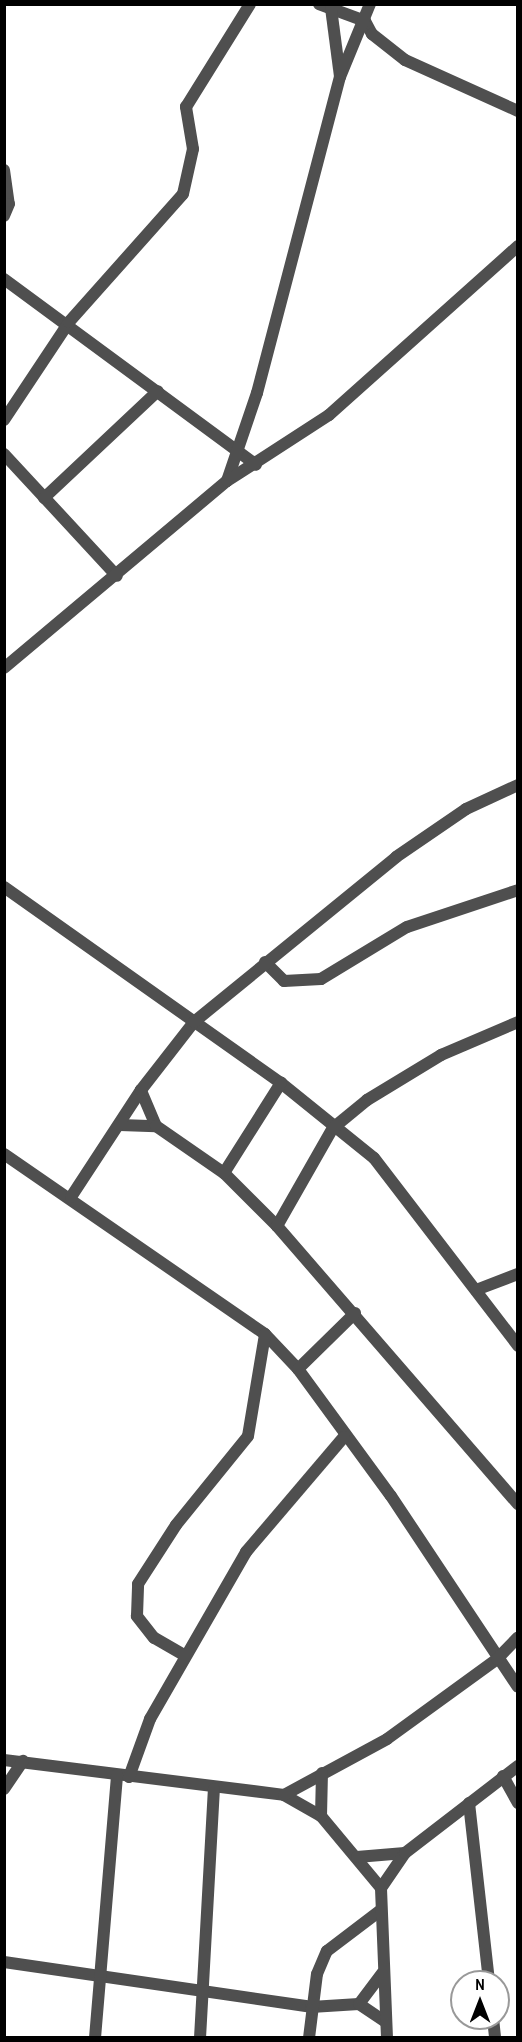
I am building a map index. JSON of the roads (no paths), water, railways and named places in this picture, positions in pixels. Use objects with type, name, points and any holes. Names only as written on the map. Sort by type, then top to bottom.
[{"type":"street","points":[[4,420],[69,322],[183,194],[193,149],[186,107],[250,4]]},
{"type":"street","points":[[227,481],[239,452],[340,77],[365,21],[369,4]]},
{"type":"street","points":[[325,6],[365,21],[372,34],[405,60],[518,111]]},
{"type":"street","points":[[325,6],[340,77]]},
{"type":"street","points":[[4,170],[9,204],[4,216]]},
{"type":"street","points":[[8,661],[117,576],[227,481],[256,465],[329,415],[518,246]]},
{"type":"street","points":[[4,279],[69,322],[256,465]]},
{"type":"street","points":[[44,498],[158,391]]},
{"type":"street","points":[[4,454],[117,576]]},
{"type":"street","points":[[71,1197],[141,1090],[194,1022],[396,857],[466,809],[518,785]]},
{"type":"street","points":[[4,887],[281,1083],[333,1128],[374,1158],[518,1346]]},
{"type":"street","points":[[266,962],[284,981],[321,979],[407,927],[518,890]]},
{"type":"street","points":[[277,1227],[333,1128],[367,1100],[441,1055],[518,1022]]},
{"type":"street","points":[[224,1173],[281,1083]]},
{"type":"street","points":[[141,1090],[156,1126],[224,1173],[277,1227],[355,1313],[518,1504]]},
{"type":"street","points":[[120,1125],[156,1126]]},
{"type":"street","points":[[4,1154],[71,1197],[265,1335],[298,1370],[344,1437],[391,1496],[497,1659],[518,1687]]},
{"type":"street","points":[[476,1290],[518,1274]]},
{"type":"street","points":[[298,1370],[355,1313]]},
{"type":"street","points":[[184,1655],[154,1638],[137,1616],[138,1584],[176,1525],[248,1436],[265,1335]]},
{"type":"street","points":[[95,2037],[99,1972],[123,1776],[184,1655],[246,1552],[344,1437]]},
{"type":"street","points":[[284,1795],[387,1739],[497,1659],[518,1637]]},
{"type":"street","points":[[4,1760],[214,1789],[284,1795],[321,1816],[381,1888]]},
{"type":"street","points":[[4,1790],[23,1761]]},
{"type":"street","points":[[387,2037],[382,1973],[381,1888],[405,1853],[518,1766]]},
{"type":"street","points":[[321,1816],[322,1773]]},
{"type":"street","points":[[503,1776],[518,1803]]},
{"type":"street","points":[[200,2037],[205,1990],[214,1789]]},
{"type":"street","points":[[469,1803],[488,1970]]},
{"type":"street","points":[[357,1857],[405,1853]]},
{"type":"street","points":[[309,2037],[311,2007],[327,1951],[381,1910]]},
{"type":"street","points":[[4,1962],[99,1972],[311,2007],[359,2004],[386,2022]]},
{"type":"street","points":[[359,2004],[382,1973]]}]
